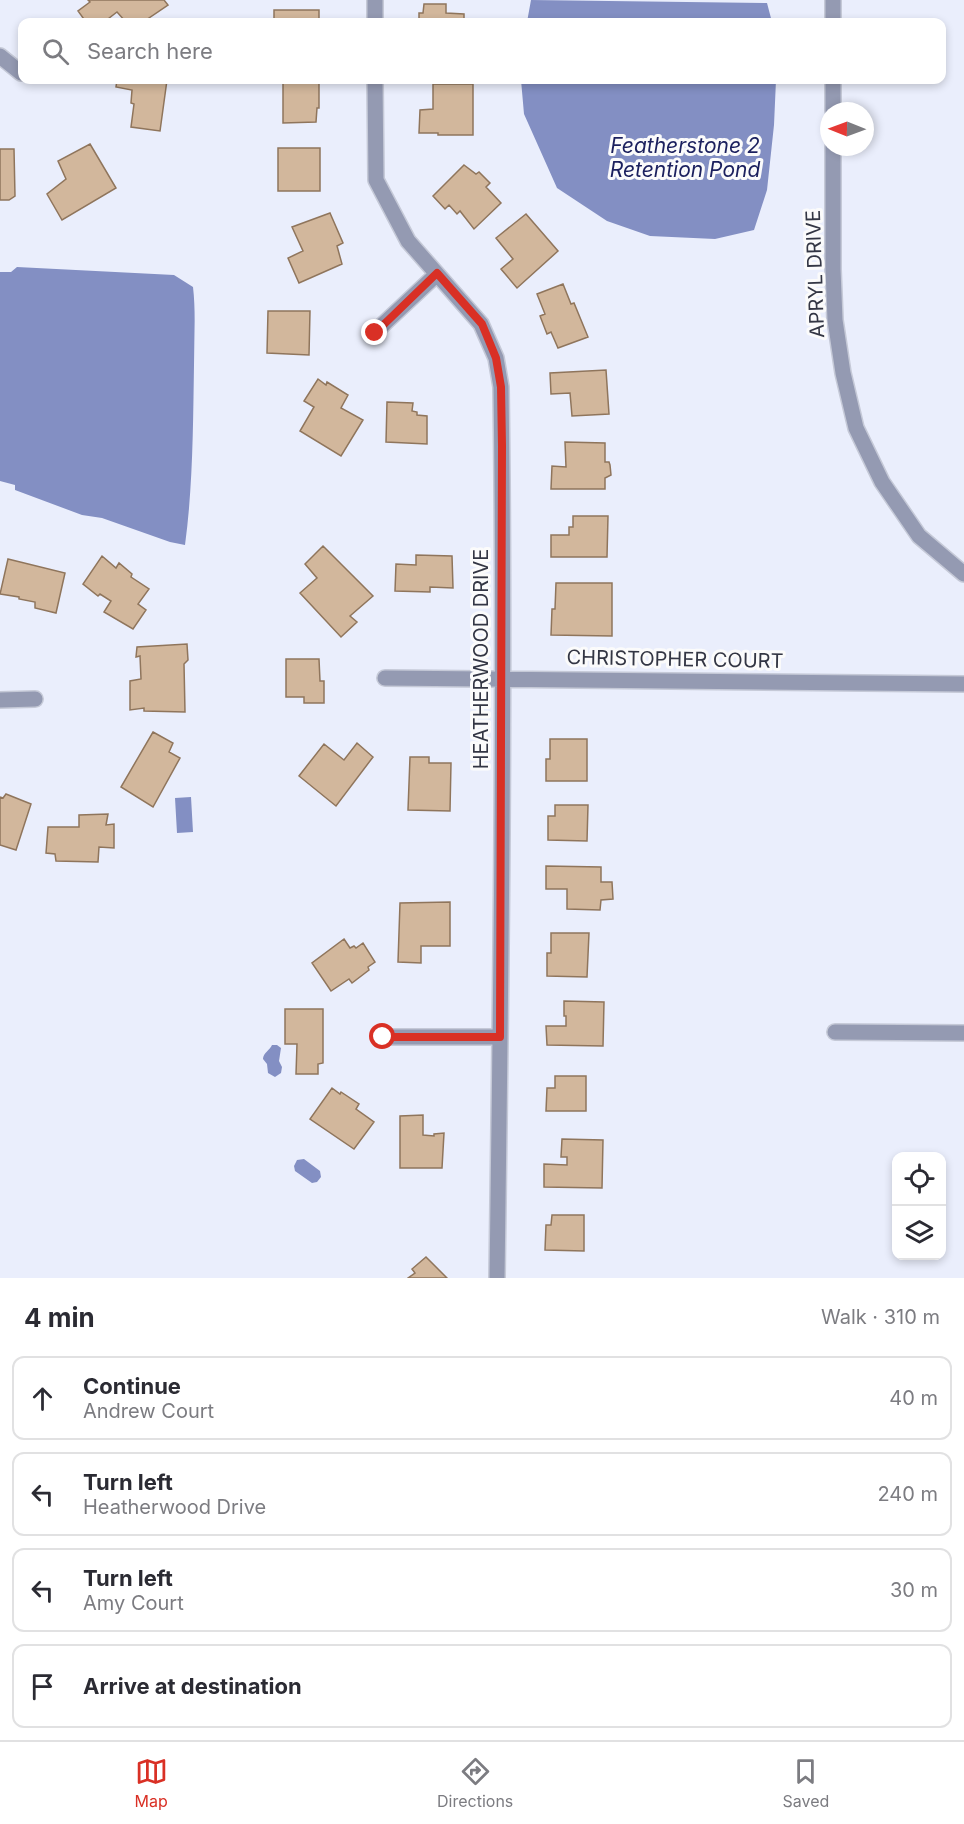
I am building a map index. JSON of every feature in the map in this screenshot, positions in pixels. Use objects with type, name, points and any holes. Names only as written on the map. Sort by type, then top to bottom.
[{"type":"street","points":[[375,0],[375,18]]},
{"type":"street","points":[[833,0],[833,18]]},
{"type":"street","points":[[0,56],[18,71]]},
{"type":"street","name":"HEATHERWOOD DRIVE","points":[[375,84],[376,180],[408,241],[482,324],[496,358],[501,387],[502,679],[497,1278]]},
{"type":"street","points":[[833,84],[833,102]]},
{"type":"street","name":"APRYL DRIVE","points":[[833,156],[834,320],[856,428],[882,482],[919,536],[964,574]]},
{"type":"street","points":[[375,333],[437,273]]},
{"type":"street","name":"CHRISTOPHER COURT","points":[[385,678],[964,684]]},
{"type":"street","points":[[0,699],[34,699]]},
{"type":"street","points":[[835,1032],[964,1033]]},
{"type":"street","points":[[383,1037],[500,1037]]},
{"type":"water","points":[[531,0],[767,3],[771,18],[528,18]]},
{"type":"water","name":"Featherstone 2 Retention Pond","points":[[521,84],[776,84],[767,190],[754,230],[715,239],[650,236],[607,221],[557,188],[524,114]]},
{"type":"water","points":[[17,267],[174,275],[193,287],[195,326],[192,455],[185,545],[102,518],[82,515],[15,490],[15,485],[0,481],[0,272],[11,272]]},
{"type":"water","points":[[191,797],[193,832],[177,833],[175,798]]},
{"type":"water","points":[[272,1045],[281,1048],[279,1061],[282,1067],[281,1073],[275,1077],[268,1073],[267,1064],[263,1059]]},
{"type":"water","points":[[304,1159],[320,1171],[321,1177],[317,1182],[312,1183],[295,1171],[294,1166],[297,1160]]},
{"type":"building","points":[[88,0],[164,0],[168,5],[149,18],[122,18],[117,12],[109,18],[83,18],[78,11],[90,2]]},
{"type":"building","points":[[424,4],[446,4],[446,13],[464,14],[464,18],[419,18],[419,13],[423,13]]},
{"type":"building","points":[[274,10],[319,10],[319,18],[274,18]]},
{"type":"building","points":[[116,84],[166,84],[160,131],[131,127],[134,104],[131,103],[132,90],[116,87]]},
{"type":"building","points":[[283,84],[319,84],[319,108],[317,108],[316,122],[283,123]]},
{"type":"building","points":[[433,84],[473,84],[473,135],[419,133],[420,110],[433,109]]},
{"type":"building","points":[[90,144],[116,188],[62,220],[47,194],[66,179],[58,161]]},
{"type":"building","points":[[278,148],[320,148],[320,191],[278,191]]},
{"type":"building","points":[[0,149],[14,149],[15,196],[9,200],[0,200]]},
{"type":"building","points":[[464,165],[476,174],[479,172],[490,183],[486,187],[501,203],[474,229],[460,211],[457,214],[449,205],[445,209],[433,196]]},
{"type":"building","points":[[330,213],[343,243],[337,246],[342,264],[299,283],[288,258],[303,251],[292,227]]},
{"type":"building","points":[[526,214],[558,251],[517,288],[501,269],[513,259],[496,238]]},
{"type":"building","points":[[563,284],[571,304],[574,303],[588,337],[558,348],[551,332],[547,334],[540,316],[545,314],[537,294]]},
{"type":"building","points":[[268,311],[310,311],[309,355],[267,353]]},
{"type":"building","points":[[606,370],[609,414],[572,416],[570,393],[551,394],[550,373]]},
{"type":"building","points":[[318,379],[348,395],[341,408],[363,420],[341,456],[300,431],[314,407],[304,401]]},
{"type":"building","points":[[387,402],[413,403],[412,411],[417,412],[417,415],[427,416],[427,444],[386,442]]},
{"type":"building","points":[[565,442],[605,443],[605,462],[609,462],[611,475],[605,478],[605,489],[551,489],[552,466],[566,467]]},
{"type":"building","points":[[573,516],[608,516],[607,557],[551,557],[551,535],[569,535],[569,527],[573,527]]},
{"type":"building","points":[[323,546],[373,596],[350,616],[357,622],[341,637],[300,593],[317,578],[305,564]]},
{"type":"building","points":[[416,555],[452,556],[453,588],[430,587],[430,592],[395,591],[396,564],[416,565]]},
{"type":"building","points":[[102,556],[116,568],[119,563],[132,574],[131,577],[149,589],[138,604],[146,610],[133,629],[104,612],[111,601],[100,594],[98,596],[83,584]]},
{"type":"building","points":[[8,559],[65,573],[56,613],[35,608],[35,602],[0,594]]},
{"type":"building","points":[[556,583],[612,583],[612,636],[551,635]]},
{"type":"building","points":[[187,644],[188,660],[184,664],[185,712],[144,711],[144,708],[130,710],[130,681],[141,679],[140,656],[136,657],[137,647]]},
{"type":"building","points":[[286,659],[319,659],[320,681],[324,681],[324,703],[304,703],[304,697],[286,697]]},
{"type":"building","points":[[153,732],[173,743],[169,752],[180,758],[153,807],[121,787]]},
{"type":"building","points":[[550,739],[587,739],[587,781],[546,781],[546,759],[550,759]]},
{"type":"building","points":[[357,743],[373,757],[336,806],[299,776],[324,744],[344,760]]},
{"type":"building","points":[[410,757],[429,757],[429,763],[451,763],[450,811],[408,810]]},
{"type":"building","points":[[6,794],[31,804],[16,850],[0,845],[0,797],[3,798]]},
{"type":"building","points":[[555,805],[588,805],[587,841],[548,840],[548,816],[555,816]]},
{"type":"building","points":[[108,814],[106,825],[114,824],[114,848],[99,847],[98,862],[56,861],[55,854],[46,853],[48,827],[79,827],[79,815]]},
{"type":"building","points":[[546,866],[601,867],[601,882],[612,882],[613,899],[601,900],[600,910],[567,909],[567,889],[546,889]]},
{"type":"building","points":[[450,902],[450,946],[421,946],[421,963],[398,962],[400,903]]},
{"type":"building","points":[[551,933],[589,933],[587,977],[547,976],[547,953],[551,953]]},
{"type":"building","points":[[344,939],[350,948],[354,946],[356,948],[363,943],[375,962],[368,967],[369,970],[352,983],[349,979],[331,991],[312,963]]},
{"type":"building","points":[[564,1001],[604,1002],[603,1046],[547,1045],[546,1026],[566,1026]]},
{"type":"building","points":[[285,1009],[323,1009],[323,1063],[318,1064],[318,1074],[296,1074],[297,1044],[285,1044]]},
{"type":"building","points":[[555,1076],[586,1076],[586,1111],[546,1111],[547,1088],[555,1088]]},
{"type":"building","points":[[332,1088],[359,1104],[356,1109],[374,1122],[354,1149],[310,1119]]},
{"type":"building","points":[[423,1115],[423,1135],[434,1136],[434,1134],[444,1133],[442,1168],[400,1168],[400,1116]]},
{"type":"building","points":[[562,1139],[603,1140],[602,1188],[544,1187],[544,1164],[567,1165],[567,1157],[561,1157]]},
{"type":"building","points":[[552,1215],[584,1215],[584,1251],[545,1250],[546,1225],[551,1225]]},
{"type":"building","points":[[426,1257],[447,1278],[408,1278],[415,1273],[412,1269]]},
{"type":"route","points":[[375,333],[437,273],[482,324],[496,358],[501,387],[502,446],[500,1037],[383,1037]]}]
